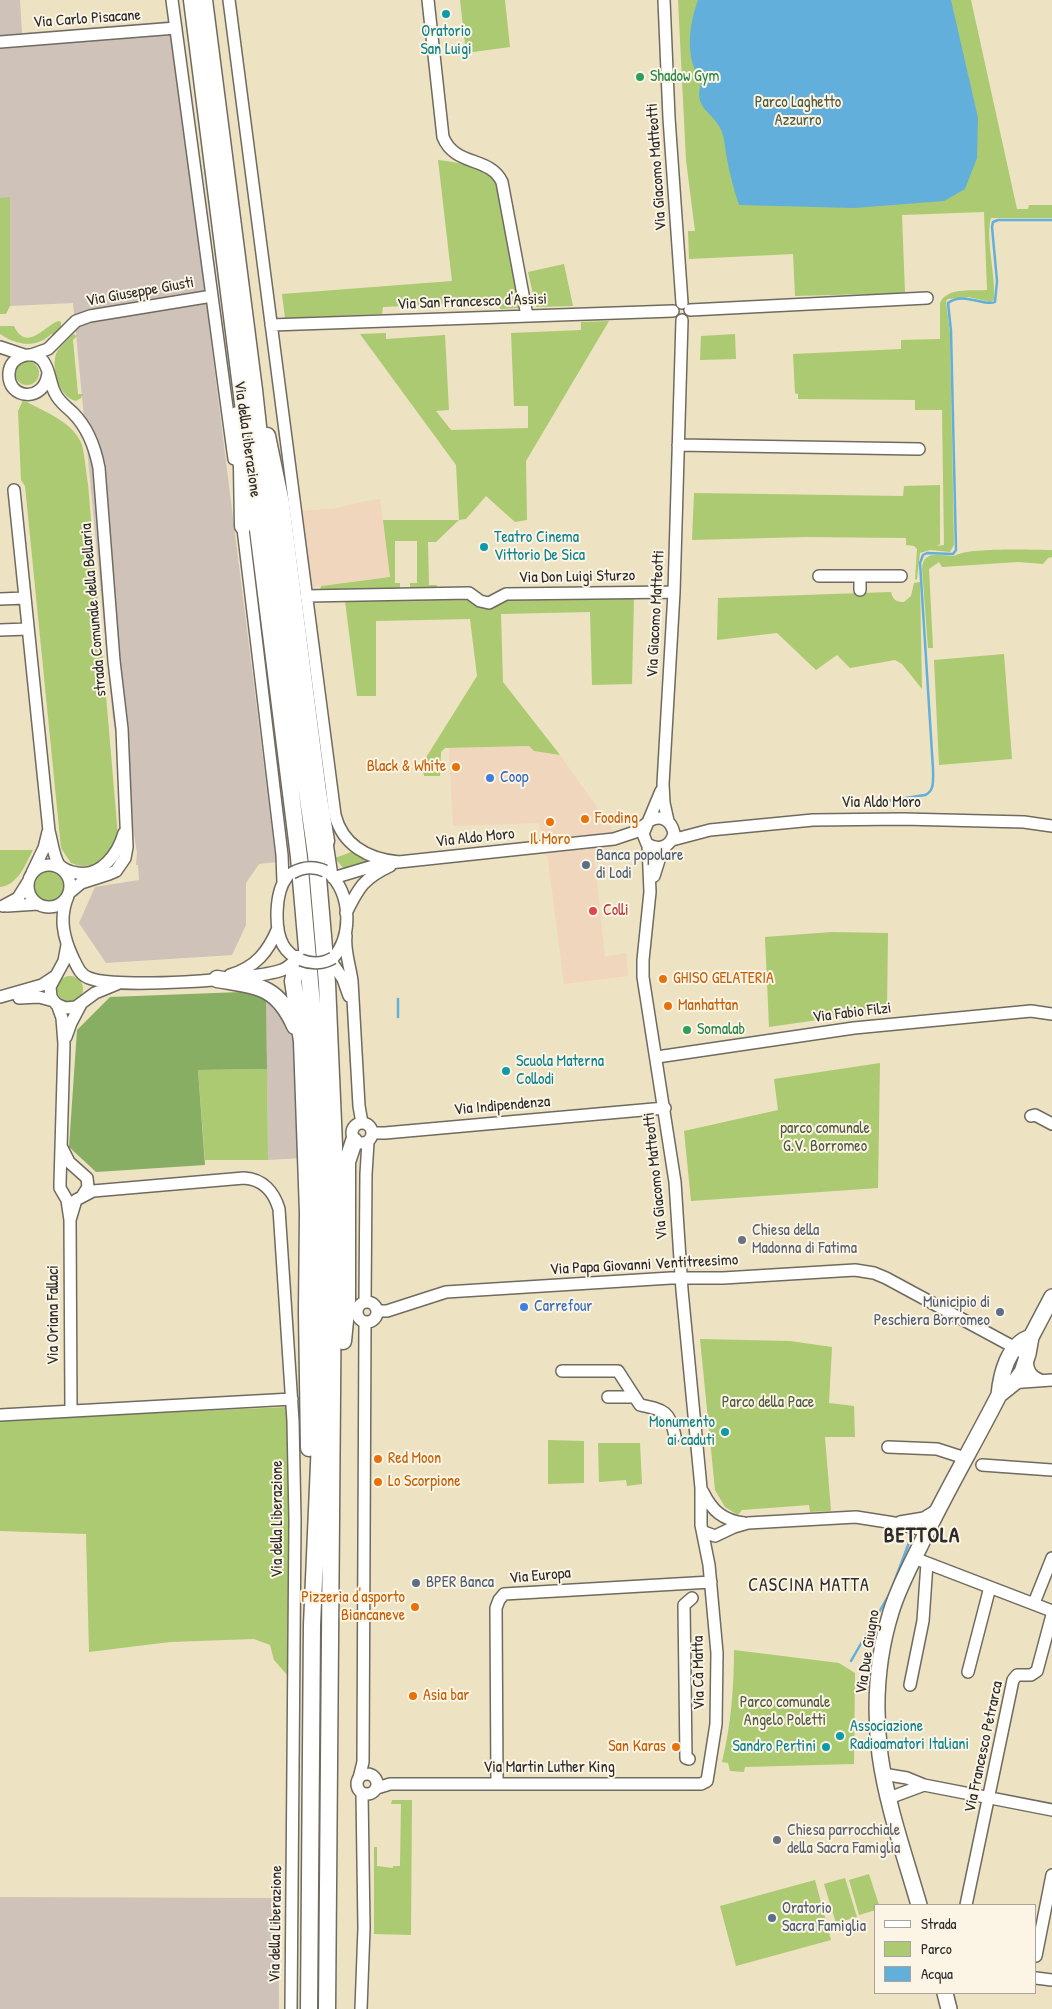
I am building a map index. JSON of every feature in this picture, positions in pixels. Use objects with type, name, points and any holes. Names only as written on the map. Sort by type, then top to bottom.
[{"type":"highway","points":[[192,0],[300,857],[314,1017],[319,1143],[321,1418],[312,1625]]},
{"type":"highway","points":[[204,0],[254,390],[268,516],[316,855],[327,983],[334,1146],[327,2009]]},
{"type":"highway","points":[[227,273],[229,337],[241,450],[243,526]]},
{"type":"highway","points":[[254,390],[273,456],[282,503],[318,792],[326,841]]},
{"type":"highway","points":[[299,959],[293,981],[302,1042],[308,1213],[307,1311],[312,1625],[309,2009]]},
{"type":"highway","points":[[217,979],[260,986],[268,991],[286,1008],[302,1042]]},
{"type":"highway","points":[[330,1625],[338,1523],[343,1336],[347,1300],[347,1162],[361,1134]]},
{"type":"main road","points":[[1031,1337],[1023,1340],[1006,1362],[1008,1380],[1022,1372],[1031,1337],[1052,1298]]},
{"type":"main road","name":"Via Due Giugno","points":[[919,1904],[889,1798],[879,1752],[877,1717],[881,1660],[891,1612],[899,1589],[921,1560],[927,1531],[937,1510],[1008,1380]]},
{"type":"main road","points":[[945,1994],[949,2009]]},
{"type":"street","name":"Via della Liberazione","points":[[172,0],[243,526],[283,857],[283,882]]},
{"type":"street","points":[[229,0],[334,806],[340,831],[354,846],[370,855],[398,862]]},
{"type":"street","points":[[428,0],[443,137],[453,153],[488,168],[502,182],[527,316]]},
{"type":"street","name":"Via Giacomo Matteotti","points":[[664,0],[669,112],[686,306]]},
{"type":"street","name":"Via Carlo Pisacane","points":[[0,42],[176,28]]},
{"type":"street","name":"Via Giuseppe Giusti","points":[[47,371],[49,355],[54,345],[79,320],[96,314],[212,296]]},
{"type":"street","points":[[686,306],[688,317],[682,320],[676,318],[673,311],[676,305],[927,298]]},
{"type":"street","name":"Via San Francesco d'Assisi","points":[[271,325],[673,311]]},
{"type":"street","name":"Via Giacomo Matteotti","points":[[669,822],[664,803],[663,784],[674,592],[682,320]]},
{"type":"street","name":"Via Giuseppe Giusti","points":[[28,355],[41,352],[54,345]]},
{"type":"street","points":[[0,347],[41,359],[55,393],[62,403]]},
{"type":"street","points":[[0,352],[14,389],[19,392],[45,396],[62,403]]},
{"type":"street","points":[[8,374],[13,362],[28,355]]},
{"type":"street","points":[[29,394],[41,390],[47,380],[47,371]]},
{"type":"street","name":"strada Comunale della Bellaria","points":[[62,403],[79,420],[88,434],[96,452],[99,468],[114,661],[122,729],[126,826]]},
{"type":"street","points":[[678,445],[919,449]]},
{"type":"street","points":[[14,490],[49,831],[55,856],[63,868],[81,874],[100,868],[115,853],[126,826]]},
{"type":"street","points":[[819,576],[901,576]]},
{"type":"street","points":[[860,576],[860,590]]},
{"type":"street","name":"Via Don Luigi Sturzo","points":[[306,596],[469,593],[480,601],[489,603],[506,594],[674,592]]},
{"type":"street","points":[[0,599],[25,598]]},
{"type":"street","points":[[0,630],[28,629]]},
{"type":"street","name":"Via Giacomo Matteotti","points":[[647,823],[663,784]]},
{"type":"street","points":[[334,806],[326,841],[330,875],[343,896],[346,913],[345,946],[350,961],[352,981],[352,1007],[361,1134],[366,1174],[365,1302]]},
{"type":"street","points":[[658,818],[669,822],[674,833],[669,843],[658,848],[648,844],[643,834],[647,823],[658,818]]},
{"type":"street","name":"Via Aldo Moro","points":[[669,843],[710,830],[813,820],[903,819],[1024,822],[1052,826]]},
{"type":"street","name":"Via Aldo Moro","points":[[669,822],[710,830]]},
{"type":"street","name":"Via Aldo Moro","points":[[330,875],[374,865],[614,839],[635,832],[647,823]]},
{"type":"street","points":[[2,906],[58,906],[81,883],[109,874],[118,868],[125,858],[127,850],[126,826]]},
{"type":"street","points":[[2,906],[18,898],[44,848],[49,831]]},
{"type":"street","name":"Via Aldo Moro","points":[[614,839],[648,844]]},
{"type":"street","name":"Via Giacomo Matteotti","points":[[650,892],[658,862],[669,843]]},
{"type":"street","name":"Via Giacomo Matteotti","points":[[648,844],[650,892],[642,967],[665,1108],[678,1209],[681,1278],[701,1488],[701,1525],[704,1532]]},
{"type":"street","name":"Via Aldo Moro","points":[[346,913],[356,892],[366,880],[398,862]]},
{"type":"street","points":[[63,929],[29,894],[30,877],[35,870],[42,866],[58,866],[69,878],[69,894],[63,910],[63,929],[67,945],[89,988],[71,1023],[64,1044]]},
{"type":"street","points":[[330,875],[311,868],[299,869],[283,882],[278,900],[278,928],[282,944],[289,953],[299,959],[312,963],[330,961],[346,936]]},
{"type":"street","points":[[217,979],[240,972],[257,962],[263,956],[278,928]]},
{"type":"street","points":[[67,945],[64,961],[54,977],[50,989],[62,1018],[64,1044],[60,1188],[65,1195],[70,1220]]},
{"type":"street","points":[[0,997],[42,985],[60,972],[68,970],[76,971],[93,980],[120,983],[217,979],[250,977],[280,971],[286,969],[299,959]]},
{"type":"street","points":[[330,961],[342,979],[352,1007]]},
{"type":"street","points":[[0,1002],[34,996],[70,1008],[120,983]]},
{"type":"street","name":"Via Fabio Filzi","points":[[657,1057],[854,1028],[1031,1011],[1052,1014]]},
{"type":"street","name":"Via Indipendenza","points":[[361,1134],[665,1108]]},
{"type":"street","points":[[1031,1116],[1035,1115],[1052,1124]]},
{"type":"street","points":[[61,1146],[66,1158],[83,1174],[88,1187],[73,1206],[70,1220]]},
{"type":"street","points":[[61,1178],[71,1170],[83,1174]]},
{"type":"street","name":"Via della Liberazione","points":[[83,1174],[102,1185],[116,1188]]},
{"type":"street","name":"Via della Liberazione","points":[[81,1196],[93,1191],[116,1188],[244,1178],[256,1180],[271,1192],[276,1200],[280,1217],[292,1399],[295,1538],[291,2009]]},
{"type":"street","points":[[65,1195],[70,1198],[81,1196]]},
{"type":"street","name":"Via Oriana Fallaci","points":[[70,1220],[71,1411]]},
{"type":"street","name":"Via Papa Giovanni Ventitreesimo","points":[[377,1311],[387,1311],[446,1292],[681,1278],[793,1274],[838,1269],[874,1273],[893,1281],[1023,1352],[1029,1372],[1046,1380]]},
{"type":"street","points":[[365,1302],[373,1304],[377,1311],[374,1320],[365,1322],[358,1318],[356,1311],[360,1304],[365,1302]]},
{"type":"street","points":[[362,2009],[363,1807],[368,1785],[363,1762],[365,1322]]},
{"type":"street","points":[[562,1371],[618,1371],[640,1406],[661,1409],[669,1416],[674,1436]]},
{"type":"street","points":[[1008,1380],[1046,1380]]},
{"type":"street","points":[[608,1397],[634,1397]]},
{"type":"street","points":[[0,1415],[292,1399]]},
{"type":"street","points":[[888,1447],[937,1449],[965,1458]]},
{"type":"street","points":[[982,1465],[1052,1470]]},
{"type":"street","name":"Via Giacomo Matteotti","points":[[701,1488],[719,1515]]},
{"type":"street","points":[[894,1523],[924,1518],[937,1510]]},
{"type":"street","points":[[702,1519],[708,1513],[748,1523]]},
{"type":"street","points":[[719,1515],[725,1525],[720,1534]]},
{"type":"street","points":[[704,1532],[710,1536],[748,1523],[847,1517],[867,1518],[927,1531]]},
{"type":"street","name":"Via Cà Matta","points":[[704,1532],[711,1582],[717,1653],[716,1724],[707,1780]]},
{"type":"street","name":"Via Cà Matta","points":[[709,1565],[720,1534]]},
{"type":"street","points":[[1034,1604],[1052,1558]]},
{"type":"street","points":[[910,1685],[923,1621],[921,1560],[1052,1611]]},
{"type":"street","name":"Via Europa","points":[[497,1784],[496,1608],[504,1594],[711,1582]]},
{"type":"street","points":[[968,1672],[990,1587]]},
{"type":"street","points":[[689,1759],[686,1758],[690,1677],[684,1605],[692,1598]]},
{"type":"street","name":"Via Francesco Petrarca","points":[[966,1904],[1013,1680],[1017,1675],[1031,1675],[1037,1671],[1052,1615]]},
{"type":"street","points":[[883,1774],[907,1778],[924,1785],[1052,1810]]},
{"type":"street","name":"Via Martin Luther King","points":[[368,1785],[701,1784],[707,1780]]},
{"type":"street","points":[[889,1798],[924,1785]]},
{"type":"street","points":[[1037,1951],[1052,1875]]},
{"type":"street","points":[[1037,1978],[1052,1980]]},
{"type":"shaded area","points":[[0,0],[20,0],[22,33],[171,21],[276,862],[259,864],[246,883],[246,925],[232,955],[106,963],[79,923],[95,887],[139,880],[138,865],[136,865],[137,852],[113,719],[73,303],[10,306],[10,198],[0,198]]},
{"type":"shaded area","points":[[380,499],[390,577],[301,588],[291,512],[337,508]]},
{"type":"shaded area","points":[[529,746],[534,751],[560,755],[617,836],[617,845],[594,855],[605,957],[626,953],[628,976],[564,984],[548,860],[539,823],[453,826],[449,748]]},
{"type":"shaded area","points":[[266,997],[283,1012],[297,1044],[301,1158],[268,1160]]},
{"type":"shaded area","points":[[0,1897],[278,1898],[279,2009],[0,2009]]},
{"type":"green space","points":[[460,0],[505,0],[510,47],[466,53]]},
{"type":"green space","name":"Parco Laghetto Azzurro","points":[[678,0],[971,0],[1017,209],[1028,209],[1029,205],[1052,205],[1052,218],[991,218],[989,235],[994,280],[994,300],[990,302],[969,297],[948,299],[946,301],[950,334],[954,545],[950,552],[930,550],[920,553],[917,579],[915,580],[917,549],[914,546],[906,545],[906,538],[806,537],[692,540],[694,493],[903,496],[904,486],[940,485],[940,544],[937,546],[944,545],[942,410],[915,410],[915,400],[798,399],[798,394],[795,393],[793,354],[901,349],[901,340],[940,339],[940,303],[943,298],[954,292],[987,290],[984,212],[902,215],[905,293],[795,296],[793,254],[689,259],[688,231],[695,231],[686,160]]},
{"type":"green space","points":[[438,160],[469,166],[490,175],[496,180],[520,305],[518,308],[500,309],[499,302],[383,307],[382,314],[285,318],[282,294],[452,281]]},
{"type":"green space","points":[[10,197],[10,306],[6,314],[0,314],[0,198]]},
{"type":"green space","points":[[564,264],[573,306],[536,307],[528,272]]},
{"type":"green space","points":[[59,321],[61,322],[61,327],[53,335],[51,334],[39,342],[19,343],[0,334],[0,326],[14,326],[19,334],[31,337]]},
{"type":"green space","points":[[609,321],[526,461],[527,520],[515,522],[486,496],[466,519],[459,520],[456,465],[360,334],[386,333],[386,339],[445,335],[449,410],[436,411],[451,430],[528,428],[528,406],[514,406],[511,333],[581,330],[581,322]]},
{"type":"green space","points":[[73,334],[77,336],[73,340],[78,394],[83,394],[76,401],[65,394],[61,388],[55,367],[57,352]]},
{"type":"green space","points":[[735,334],[736,359],[700,360],[701,336]]},
{"type":"green space","points":[[27,361],[35,365],[39,373],[35,381],[27,385],[19,381],[15,373],[19,365]]},
{"type":"green space","points":[[23,400],[57,418],[72,430],[82,445],[85,459],[118,836],[110,850],[100,861],[87,866],[71,863],[61,848],[25,486],[21,480],[18,411]]},
{"type":"green space","points":[[383,520],[459,520],[436,542],[428,542],[429,585],[437,585],[436,588],[410,589],[410,583],[417,583],[417,541],[395,541],[395,583],[400,583],[400,589],[320,591],[321,586],[390,577]]},
{"type":"green space","points":[[986,550],[1052,550],[1052,557],[1048,558],[1043,564],[1018,562],[942,567],[939,562],[929,569],[933,648],[928,648],[922,569],[925,559],[933,555],[954,556],[961,553]]},
{"type":"green space","points":[[920,582],[922,689],[902,664],[895,660],[850,668],[837,655],[816,670],[777,633],[717,640],[718,598],[891,592],[895,600],[904,602],[911,596],[914,583]]},
{"type":"green space","points":[[634,597],[632,684],[592,685],[590,612],[501,614],[503,682],[560,755],[534,751],[529,746],[445,748],[441,752],[440,776],[424,776],[422,764],[477,676],[470,619],[376,621],[376,696],[357,696],[345,601],[467,598],[491,608],[511,598]]},
{"type":"green space","points":[[1004,654],[1012,759],[939,765],[934,660]]},
{"type":"green space","points":[[0,850],[33,850],[24,868],[16,878],[12,882],[0,887]]},
{"type":"green space","points":[[354,851],[374,860],[344,869],[335,858]]},
{"type":"green space","points":[[49,870],[55,871],[60,875],[64,880],[64,892],[60,897],[55,901],[49,902],[43,901],[38,897],[34,892],[33,886],[34,880],[38,875],[43,871]]},
{"type":"green space","points":[[832,932],[888,933],[887,1010],[769,1027],[765,937]]},
{"type":"green space","points":[[70,976],[79,980],[83,989],[79,998],[70,1002],[61,998],[57,989],[61,980]]},
{"type":"green space","points":[[241,992],[266,997],[267,1069],[198,1070],[205,1165],[96,1172],[69,1147],[77,1030],[110,997]]},
{"type":"green space","name":"parco comunale G.V. Borromeo","points":[[880,1063],[878,1188],[691,1201],[684,1131],[778,1110],[774,1079]]},
{"type":"green space","points":[[267,1069],[268,1160],[205,1160],[198,1070]]},
{"type":"green space","name":"Parco della Pace","points":[[700,1339],[790,1341],[832,1347],[829,1403],[854,1406],[855,1437],[825,1437],[831,1511],[810,1512],[809,1505],[742,1510],[738,1515],[725,1507],[715,1490]]},
{"type":"green space","points":[[287,1407],[289,1531],[288,1676],[274,1660],[270,1645],[254,1639],[170,1642],[89,1652],[86,1534],[0,1531],[0,1420]]},
{"type":"green space","points":[[548,1440],[584,1441],[584,1483],[548,1484]]},
{"type":"green space","points":[[598,1443],[640,1443],[642,1484],[627,1486],[626,1480],[599,1482]]},
{"type":"green space","name":"Parco comunale Angelo Poletti","points":[[734,1650],[839,1663],[855,1673],[854,1764],[745,1767],[744,1772],[730,1771],[728,1763],[722,1762],[731,1706]]},
{"type":"green space","points":[[392,1800],[412,1800],[411,1935],[374,1934],[374,1847],[377,1847],[377,1866],[393,1868],[393,1866],[400,1866],[401,1804],[391,1804]]},
{"type":"green space","points":[[869,1874],[879,1904],[874,1904],[874,1911],[859,1915],[849,1880]]},
{"type":"green space","points":[[845,1878],[857,1917],[836,1923],[824,1884]]},
{"type":"green space","points":[[815,1880],[831,1940],[736,1966],[720,1906]]},
{"type":"water","name":"Parco Laghetto Azzurro","points":[[698,0],[951,0],[978,118],[977,158],[965,189],[944,201],[854,208],[739,205],[729,171],[722,132],[701,104],[699,98],[702,81],[696,72],[690,52],[692,20]]},
{"type":"waterway","points":[[874,803],[925,795],[930,791],[933,784],[920,563],[923,555],[927,553],[953,554],[956,550],[951,331],[948,303],[960,298],[986,303],[995,302],[997,281],[993,222],[998,220],[1052,220]]},
{"type":"waterway","points":[[398,999],[398,1017]]},
{"type":"waterway","points":[[851,1661],[890,1593],[913,1532]]},
{"type":"place","name":"Oratorio San Luigi","points":[[446,14]]},
{"type":"place","name":"Shadow Gym","points":[[640,77]]},
{"type":"place","name":"Teatro Cinema Vittorio De Sica","points":[[484,547]]},
{"type":"place","name":"Black & White","points":[[456,767]]},
{"type":"place","name":"Coop","points":[[490,778]]},
{"type":"place","name":"Fooding","points":[[585,819]]},
{"type":"place","name":"Il Moro","points":[[550,822]]},
{"type":"place","name":"Banca popolare di Lodi","points":[[586,865]]},
{"type":"place","name":"Colli","points":[[593,911]]},
{"type":"place","name":"GHISO GELATERIA","points":[[663,979]]},
{"type":"place","name":"Manhattan","points":[[668,1006]]},
{"type":"place","name":"Somalab","points":[[687,1030]]},
{"type":"place","name":"Scuola Materna Collodi","points":[[506,1071]]},
{"type":"place","name":"Chiesa della Madonna di Fatima","points":[[742,1240]]},
{"type":"place","name":"Carrefour","points":[[524,1307]]},
{"type":"place","name":"Municipio di Peschiera Borromeo","points":[[1000,1312]]},
{"type":"place","name":"Monumento ai caduti","points":[[725,1432]]},
{"type":"place","name":"Red Moon","points":[[378,1459]]},
{"type":"place","name":"Lo Scorpione","points":[[378,1482]]},
{"type":"place","name":"BPER Banca","points":[[416,1583]]},
{"type":"place","name":"Pizzeria d'asporto Biancaneve","points":[[415,1607]]},
{"type":"place","name":"Asia bar","points":[[413,1696]]},
{"type":"place","name":"Associazione Radioamatori Italiani","points":[[840,1736]]},
{"type":"place","name":"San Karas","points":[[676,1747]]},
{"type":"place","name":"Sandro Pertini","points":[[826,1747]]},
{"type":"place","name":"Chiesa parrocchiale della Sacra Famiglia","points":[[777,1840]]},
{"type":"place","name":"Oratorio Sacra Famiglia","points":[[772,1918]]},
{"type":"district","name":"BETTOLA","points":[[922,1536]]},
{"type":"district","name":"CASCINA MATTA","points":[[809,1586]]}]
